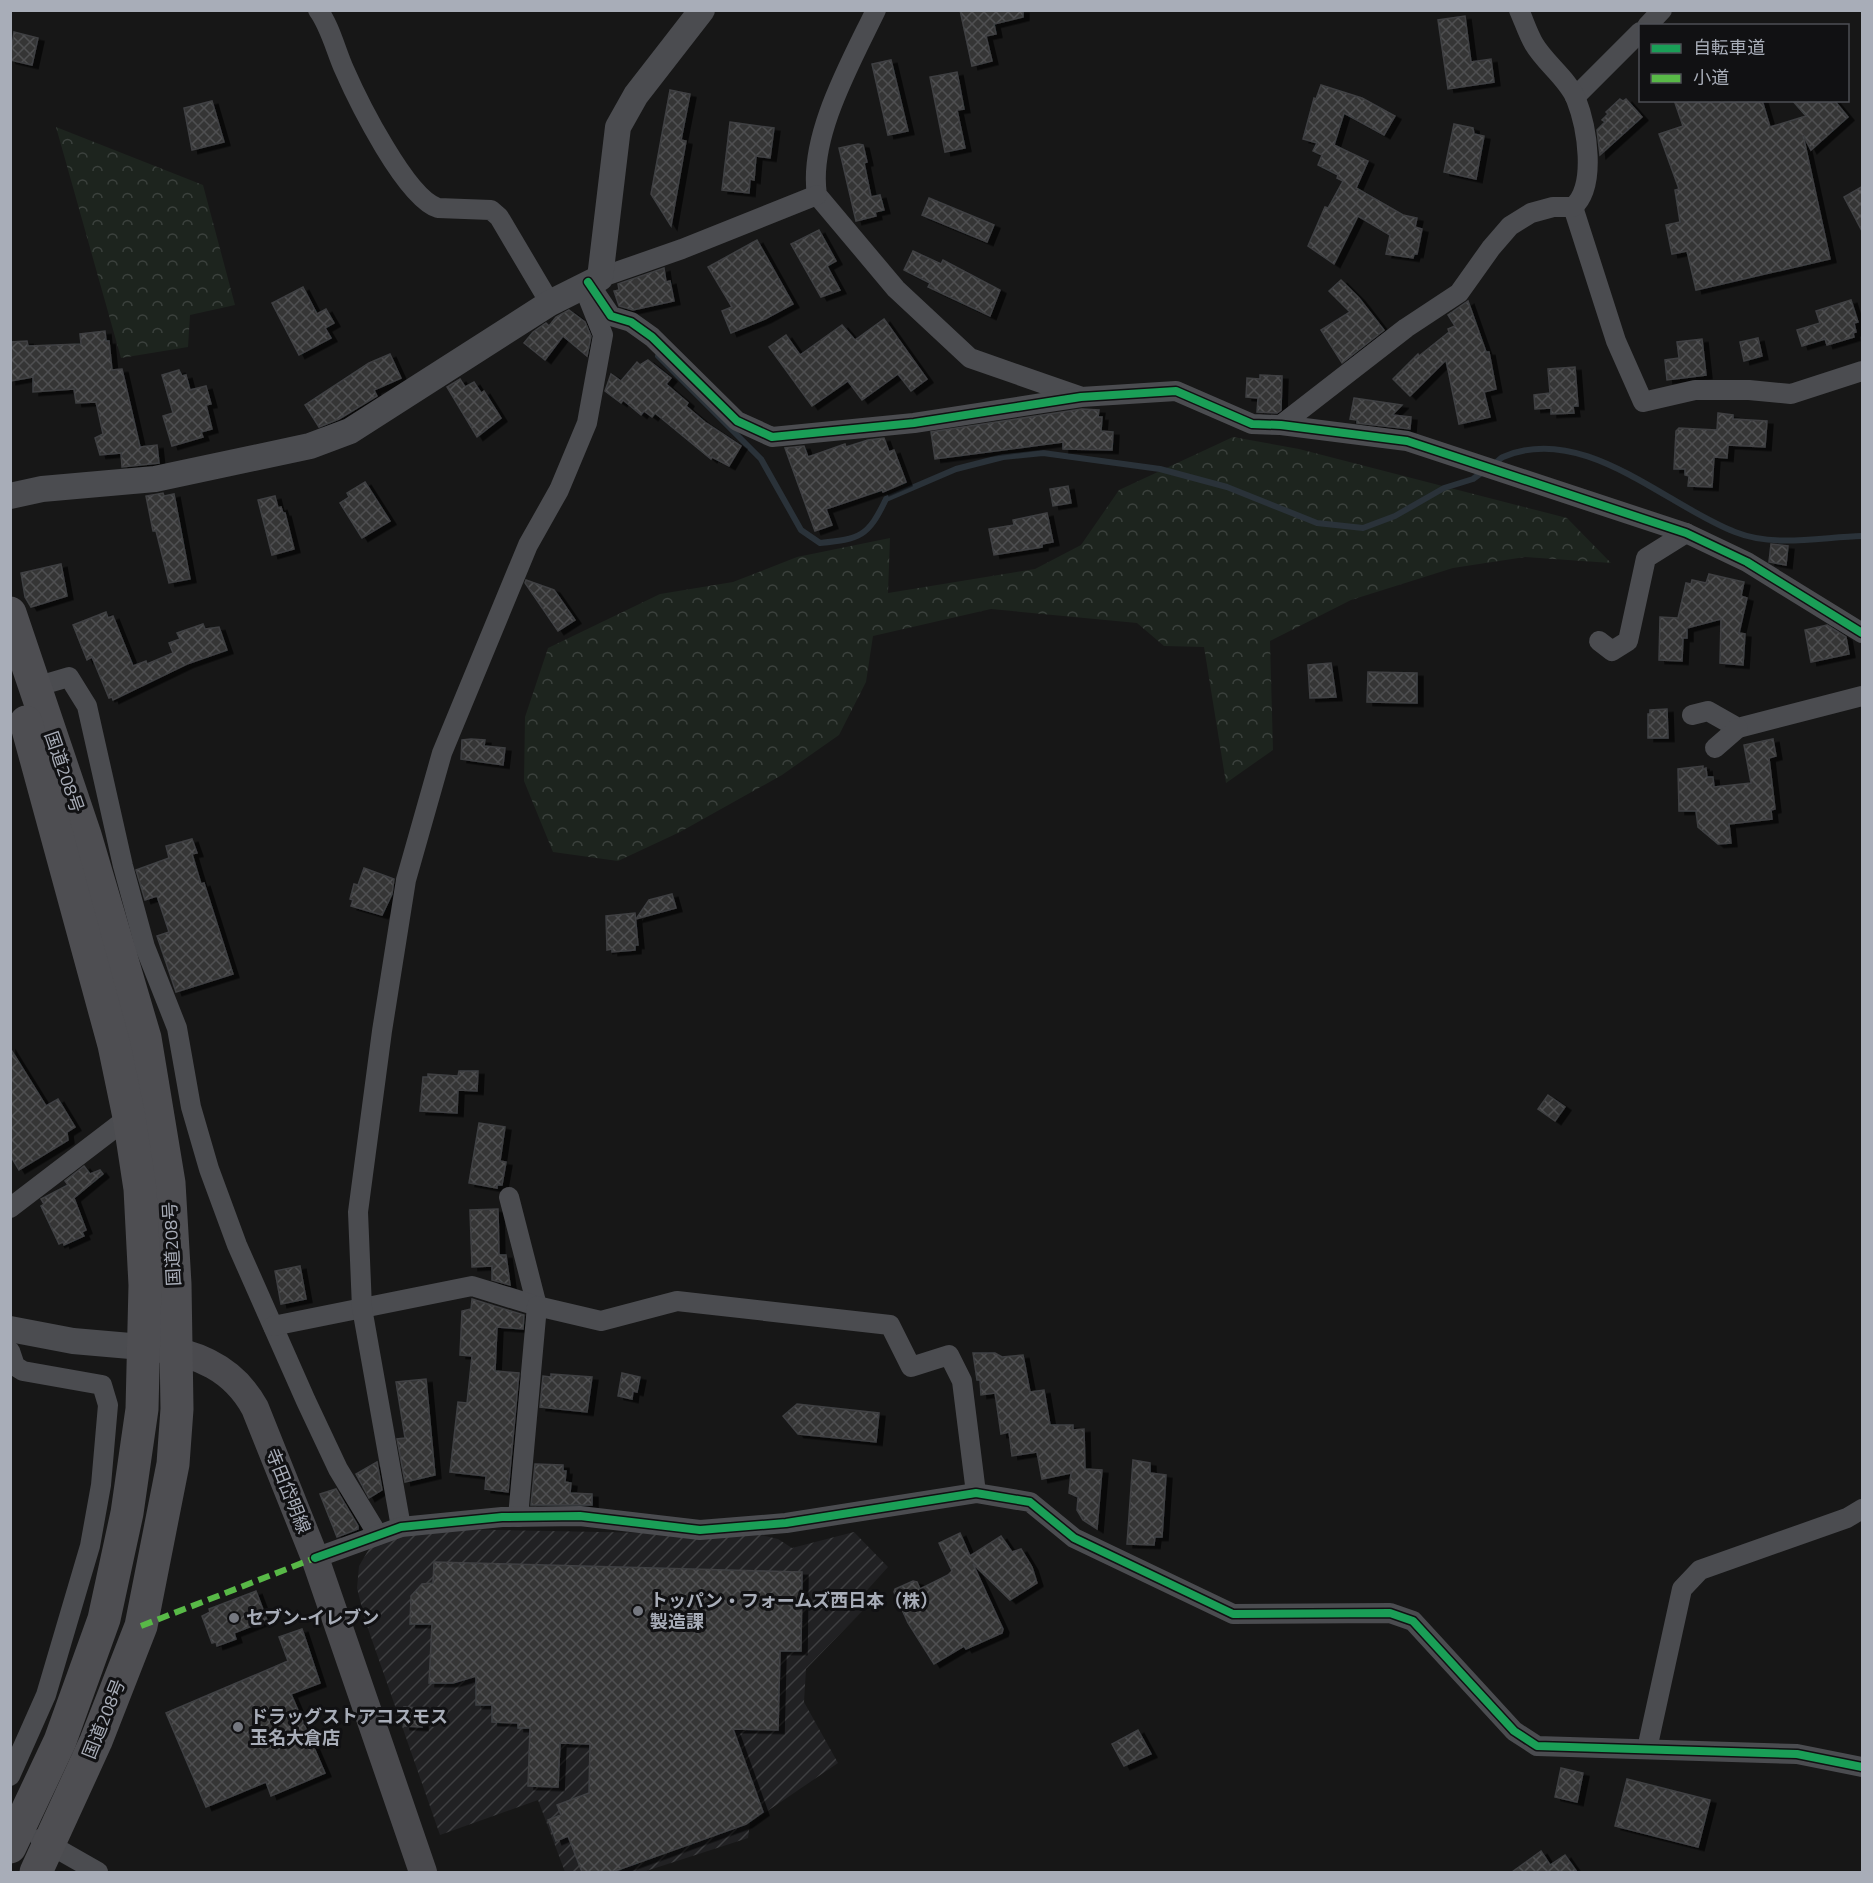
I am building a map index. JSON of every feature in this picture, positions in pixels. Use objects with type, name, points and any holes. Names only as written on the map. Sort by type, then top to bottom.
[{"type":"highway","name":"国道208号","points":[[10,613],[85,835],[145,1038],[169,1183],[176,1351],[173,1464],[141,1626],[96,1741],[58,1862]]},
{"type":"highway","name":"国道208号","points":[[10,650],[39,773],[114,1044],[129,1117],[142,1221],[145,1285],[142,1409],[127,1513],[104,1619],[60,1742],[14,1834]]},
{"type":"main road","name":"寺田岱明線","points":[[142,1347],[176,1351],[212,1363],[244,1389],[315,1558],[423,1872]]},
{"type":"street","points":[[318,10],[362,108],[416,193],[431,206],[438,208],[491,210],[499,217],[549,303]]},
{"type":"street","points":[[10,496],[42,489],[156,479],[310,446],[350,431],[549,303],[600,278],[618,127],[636,95],[702,10]]},
{"type":"street","points":[[876,10],[833,98],[814,175],[817,195],[896,289],[970,358],[1082,397]]},
{"type":"street","points":[[1281,425],[1407,328],[1459,292],[1510,226],[1531,213],[1553,207],[1572,207],[1582,199],[1588,183],[1588,165],[1575,97],[1533,44],[1519,10]]},
{"type":"street","points":[[1649,24],[1662,10]]},
{"type":"street","points":[[1575,97],[1639,34]]},
{"type":"street","points":[[589,282],[682,249],[817,195]]},
{"type":"street","points":[[1572,207],[1616,342],[1643,402],[1695,390],[1749,390],[1791,394],[1863,371]]},
{"type":"street","points":[[589,282],[610,316],[631,322],[652,337],[737,420],[772,437],[914,423],[1082,397],[1176,391],[1252,424],[1281,425],[1407,441],[1686,534],[1747,562],[1863,633]]},
{"type":"street","points":[[402,1527],[362,1308],[358,1212],[382,1031],[406,879],[442,753],[528,545],[559,490],[587,423],[603,335],[589,282]]},
{"type":"street","points":[[1599,641],[1612,651],[1628,641],[1646,558],[1686,534]]},
{"type":"street","points":[[35,687],[69,677],[87,706],[123,866],[145,947],[177,1028],[191,1107],[209,1169],[237,1245],[338,1469],[378,1535]]},
{"type":"street","points":[[1692,715],[1708,711],[1738,728],[1782,724],[1863,696]]},
{"type":"street","points":[[1715,748],[1738,728]]},
{"type":"street","points":[[145,1038],[177,1028]]},
{"type":"street","points":[[10,1208],[129,1117]]},
{"type":"street","points":[[509,1197],[537,1306],[518,1517]]},
{"type":"street","points":[[273,1326],[472,1286],[537,1306],[602,1321],[677,1301],[890,1325],[911,1367],[950,1355],[962,1381],[976,1493]]},
{"type":"street","points":[[10,1329],[73,1341],[142,1347]]},
{"type":"street","points":[[10,1351],[15,1366],[24,1371],[102,1385],[108,1405],[101,1485],[90,1546],[46,1695],[16,1745],[10,1776]]},
{"type":"street","points":[[315,1558],[402,1527],[518,1517],[580,1516],[700,1530],[786,1523],[976,1493],[1030,1502],[1074,1538],[1233,1614],[1390,1613],[1413,1621],[1437,1644],[1514,1731],[1537,1746],[1797,1754],[1863,1767]]},
{"type":"street","points":[[1647,1749],[1682,1590],[1700,1570],[1847,1518],[1863,1509]]},
{"type":"street","points":[[14,1834],[58,1862],[98,1872]]},
{"type":"shaded area","points":[[444,1529],[761,1535],[778,1539],[792,1548],[854,1532],[888,1567],[860,1598],[868,1605],[806,1669],[804,1702],[838,1763],[750,1823],[748,1838],[643,1872],[565,1872],[538,1800],[440,1835],[365,1620],[357,1588],[359,1566],[369,1549],[406,1533]]},
{"type":"green space","points":[[56,127],[203,185],[235,305],[190,315],[188,347],[121,358]]},
{"type":"green space","points":[[1233,437],[1299,449],[1567,518],[1611,563],[1525,557],[1453,568],[1351,600],[1270,641],[1273,750],[1226,783],[1204,647],[1164,646],[1137,623],[991,609],[873,636],[866,682],[839,735],[782,775],[680,832],[618,861],[553,852],[524,781],[525,717],[548,648],[660,594],[733,582],[797,557],[890,538],[888,593],[1035,569],[1081,545],[1119,490]]},
{"type":"building","points":[[960,10],[1023,10],[1023,17],[994,24],[996,34],[986,36],[992,61],[972,66]]},
{"type":"building","points":[[1465,16],[1471,62],[1491,59],[1494,82],[1448,89],[1438,20]]},
{"type":"building","points":[[14,32],[38,38],[32,65],[10,60]]},
{"type":"building","points":[[891,60],[908,131],[888,135],[872,64]]},
{"type":"building","points":[[957,72],[964,109],[957,110],[965,148],[945,152],[930,77]]},
{"type":"building","points":[[1321,85],[1362,98],[1395,116],[1384,135],[1344,113],[1334,145],[1368,161],[1356,188],[1403,215],[1417,218],[1415,227],[1422,229],[1417,254],[1414,254],[1413,258],[1386,254],[1390,235],[1358,216],[1334,264],[1308,246],[1325,207],[1328,208],[1343,181],[1337,178],[1338,175],[1318,165],[1322,155],[1313,151],[1317,143],[1303,139],[1314,98],[1316,99]]},
{"type":"building","points":[[670,90],[690,94],[681,140],[686,141],[671,226],[651,194]]},
{"type":"building","points":[[1620,99],[1623,101],[1626,99],[1642,117],[1600,155],[1597,130],[1605,122],[1602,120],[1608,114],[1606,112]]},
{"type":"building","points":[[212,101],[224,142],[192,150],[184,108]]},
{"type":"building","points":[[1675,102],[1763,102],[1770,127],[1806,116],[1794,102],[1836,102],[1848,117],[1811,150],[1803,135],[1830,259],[1696,290],[1687,251],[1672,254],[1666,225],[1680,222],[1675,190],[1679,189],[1659,134],[1683,126]]},
{"type":"building","points":[[730,122],[774,128],[770,158],[756,156],[754,180],[750,179],[749,193],[722,190]]},
{"type":"building","points":[[1454,124],[1473,128],[1474,134],[1484,136],[1476,179],[1444,172]]},
{"type":"building","points":[[863,145],[871,197],[880,195],[884,210],[875,212],[876,216],[856,221],[839,148]]},
{"type":"building","points":[[1863,186],[1863,233],[1844,197]]},
{"type":"building","points":[[929,198],[994,225],[987,242],[922,215]]},
{"type":"building","points":[[819,230],[836,261],[827,266],[840,290],[821,297],[791,244]]},
{"type":"building","points":[[757,240],[793,304],[731,333],[722,311],[732,307],[708,267]]},
{"type":"building","points":[[913,251],[941,264],[943,260],[1000,290],[990,316],[928,287],[930,283],[904,270]]},
{"type":"building","points":[[664,268],[666,282],[670,281],[674,301],[633,310],[619,306],[614,291],[619,290],[618,284]]},
{"type":"building","points":[[1341,280],[1359,298],[1384,330],[1342,363],[1321,330],[1350,312],[1329,291]]},
{"type":"building","points":[[303,287],[317,314],[326,309],[334,323],[325,328],[331,338],[299,355],[272,303]]},
{"type":"building","points":[[1851,300],[1858,322],[1854,323],[1856,332],[1853,333],[1854,337],[1827,345],[1825,339],[1802,346],[1797,330],[1820,323],[1816,311]]},
{"type":"building","points":[[1468,301],[1486,352],[1489,352],[1496,389],[1484,392],[1490,417],[1459,424],[1446,360],[1410,396],[1393,379],[1418,354],[1419,356],[1449,332],[1448,329],[1455,326],[1448,315]]},
{"type":"building","points":[[569,310],[585,322],[591,336],[587,356],[563,336],[545,360],[524,343],[533,332],[546,323],[549,326],[556,317]]},
{"type":"building","points":[[884,319],[927,379],[911,391],[898,374],[862,400],[848,381],[812,406],[769,347],[786,335],[800,355],[842,325],[855,340]]},
{"type":"building","points":[[105,331],[106,341],[109,341],[112,370],[122,369],[140,447],[157,445],[159,463],[122,467],[121,453],[100,455],[95,438],[103,434],[96,402],[76,403],[74,389],[33,392],[33,377],[10,381],[10,342],[27,341],[28,346],[81,344],[80,334]]},
{"type":"building","points":[[1758,338],[1762,356],[1744,361],[1740,342]]},
{"type":"building","points":[[1702,339],[1706,375],[1667,380],[1665,360],[1679,358],[1677,342]]},
{"type":"building","points":[[390,354],[401,378],[374,390],[377,396],[339,419],[319,427],[305,405],[369,363]]},
{"type":"building","points":[[648,360],[671,378],[666,384],[688,403],[686,406],[706,423],[741,446],[729,466],[712,457],[711,459],[655,413],[652,417],[644,411],[641,415],[623,400],[621,403],[605,391],[611,374],[621,381],[637,362],[640,365]]},
{"type":"building","points":[[1575,367],[1578,406],[1573,406],[1574,413],[1551,414],[1551,408],[1535,409],[1534,395],[1550,393],[1548,369]]},
{"type":"building","points":[[179,370],[182,376],[186,375],[190,390],[206,386],[211,404],[206,405],[212,429],[201,432],[203,437],[172,446],[163,416],[173,413],[162,375]]},
{"type":"building","points":[[1260,375],[1282,376],[1281,410],[1277,413],[1257,412],[1258,398],[1246,397],[1247,378],[1260,379]]},
{"type":"building","points":[[460,379],[465,387],[474,382],[481,393],[484,391],[501,418],[477,437],[447,387]]},
{"type":"building","points":[[1354,398],[1402,405],[1392,415],[1411,417],[1410,429],[1357,423],[1357,420],[1350,419]]},
{"type":"building","points":[[1082,409],[1099,410],[1098,417],[1102,417],[1101,431],[1113,432],[1112,450],[1063,449],[1063,442],[935,459],[931,432]]},
{"type":"building","points":[[1718,413],[1733,415],[1733,419],[1767,421],[1765,447],[1728,445],[1727,458],[1714,457],[1712,487],[1688,486],[1689,476],[1685,475],[1685,469],[1674,469],[1676,431],[1679,428],[1717,430]]},
{"type":"building","points":[[884,438],[889,452],[894,450],[906,482],[883,492],[882,490],[826,509],[832,525],[815,531],[785,448],[804,446],[808,457],[845,444],[846,447]]},
{"type":"building","points":[[365,482],[390,521],[362,538],[340,503],[349,497],[347,493]]},
{"type":"building","points":[[1068,486],[1071,503],[1053,506],[1050,489]]},
{"type":"building","points":[[163,493],[164,496],[174,494],[190,579],[169,583],[156,531],[153,531],[146,496]]},
{"type":"building","points":[[275,496],[278,508],[281,507],[285,513],[294,549],[272,555],[258,500]]},
{"type":"building","points":[[1047,513],[1053,542],[1042,544],[1042,547],[994,555],[989,529],[1014,525],[1013,520]]},
{"type":"building","points":[[1771,544],[1788,546],[1786,565],[1769,562]]},
{"type":"building","points":[[61,564],[67,596],[31,607],[25,597],[21,573]]},
{"type":"building","points":[[1709,574],[1744,582],[1741,596],[1747,598],[1739,633],[1745,634],[1743,665],[1720,663],[1721,619],[1687,628],[1687,638],[1683,638],[1682,661],[1659,660],[1660,617],[1678,618],[1686,583],[1691,584],[1692,580],[1706,583]]},
{"type":"building","points":[[526,580],[554,590],[575,620],[558,631],[525,583]]},
{"type":"building","points":[[106,612],[108,618],[113,616],[133,666],[146,661],[147,664],[173,653],[169,643],[180,639],[177,633],[203,624],[205,629],[219,627],[227,650],[187,664],[113,700],[112,697],[109,698],[92,657],[87,660],[73,625]]},
{"type":"building","points":[[1827,625],[1846,637],[1849,654],[1811,662],[1805,630]]},
{"type":"building","points":[[1331,663],[1336,697],[1310,698],[1308,665]]},
{"type":"building","points":[[1368,672],[1417,673],[1417,703],[1367,702]]},
{"type":"building","points":[[1667,709],[1668,738],[1648,738],[1650,710]]},
{"type":"building","points":[[1773,739],[1776,756],[1769,758],[1775,809],[1771,810],[1772,819],[1729,824],[1731,843],[1718,844],[1698,827],[1696,811],[1679,811],[1678,769],[1703,766],[1703,769],[1706,768],[1707,777],[1713,777],[1714,787],[1751,783],[1744,745]]},
{"type":"building","points":[[462,740],[485,740],[484,746],[505,748],[503,765],[461,759]]},
{"type":"building","points":[[192,839],[197,853],[192,854],[201,884],[204,883],[233,974],[176,992],[157,936],[169,932],[157,896],[145,900],[136,870],[169,858],[166,846]]},
{"type":"building","points":[[364,868],[394,879],[392,894],[382,915],[351,906],[353,900],[350,899],[354,884],[358,885]]},
{"type":"building","points":[[672,894],[676,908],[636,919],[649,900]]},
{"type":"building","points":[[635,913],[638,945],[635,945],[635,950],[612,952],[612,949],[607,950],[606,916]]},
{"type":"building","points":[[10,1048],[46,1106],[58,1099],[75,1127],[67,1132],[68,1140],[19,1170],[10,1155]]},
{"type":"building","points":[[459,1071],[478,1071],[477,1091],[458,1090],[457,1113],[420,1111],[423,1077],[428,1077],[428,1074],[458,1076]]},
{"type":"building","points":[[1548,1095],[1565,1107],[1555,1121],[1538,1109]]},
{"type":"building","points":[[479,1123],[505,1127],[500,1161],[506,1162],[502,1185],[497,1185],[497,1188],[469,1183]]},
{"type":"building","points":[[84,1166],[90,1174],[100,1170],[103,1174],[74,1198],[86,1230],[82,1232],[84,1236],[64,1245],[63,1242],[59,1244],[41,1206],[44,1204],[41,1199],[68,1185],[65,1181]]},
{"type":"building","points":[[498,1209],[499,1255],[506,1255],[510,1285],[492,1280],[492,1266],[472,1267],[470,1210]]},
{"type":"building","points":[[300,1266],[306,1299],[281,1304],[275,1271]]},
{"type":"building","points":[[472,1299],[524,1315],[523,1329],[497,1327],[495,1371],[519,1373],[508,1492],[485,1489],[486,1476],[450,1472],[458,1402],[467,1403],[472,1356],[460,1355],[462,1311],[471,1309]]},
{"type":"building","points":[[973,1353],[995,1353],[1002,1357],[1023,1355],[1030,1392],[1044,1390],[1050,1425],[1073,1425],[1073,1430],[1084,1429],[1085,1469],[1102,1470],[1097,1529],[1083,1520],[1077,1510],[1078,1497],[1069,1493],[1071,1473],[1042,1479],[1037,1452],[1012,1456],[1009,1432],[1001,1434],[995,1393],[981,1395],[980,1380],[977,1380]]},
{"type":"building","points":[[622,1373],[640,1377],[637,1392],[633,1391],[632,1399],[618,1396]]},
{"type":"building","points":[[551,1374],[592,1377],[587,1412],[540,1407],[543,1376],[551,1377]]},
{"type":"building","points":[[426,1379],[435,1475],[405,1482],[397,1439],[405,1438],[396,1382]]},
{"type":"building","points":[[797,1404],[879,1413],[876,1442],[798,1434],[783,1416]]},
{"type":"building","points":[[1133,1460],[1150,1463],[1150,1473],[1166,1475],[1162,1537],[1155,1537],[1154,1545],[1127,1544]]},
{"type":"building","points":[[377,1462],[382,1490],[369,1498],[356,1474]]},
{"type":"building","points":[[535,1464],[563,1465],[563,1471],[566,1471],[565,1482],[571,1483],[570,1493],[592,1494],[592,1505],[531,1505]]},
{"type":"building","points":[[336,1489],[358,1526],[358,1529],[337,1537],[320,1494]]},
{"type":"building","points":[[960,1533],[970,1556],[1001,1536],[1012,1552],[1021,1549],[1032,1567],[1037,1583],[1010,1600],[973,1564],[1003,1629],[1002,1633],[966,1649],[964,1646],[934,1664],[908,1623],[894,1592],[895,1589],[913,1581],[917,1582],[920,1589],[948,1575],[952,1571],[939,1543]]},
{"type":"building","points":[[434,1562],[802,1572],[801,1651],[780,1651],[778,1730],[733,1729],[763,1812],[746,1824],[612,1872],[582,1872],[568,1836],[556,1841],[548,1820],[561,1815],[557,1805],[589,1793],[590,1744],[560,1743],[558,1787],[528,1786],[530,1728],[518,1728],[518,1723],[492,1722],[492,1705],[476,1705],[476,1676],[453,1683],[429,1683],[432,1624],[410,1624],[411,1596],[422,1584],[433,1583]]},
{"type":"building","name":"セブン-イレブン","points":[[256,1591],[267,1620],[234,1633],[236,1639],[217,1646],[216,1642],[212,1643],[202,1616],[210,1612],[209,1609]]},
{"type":"building","name":"ドラッグストアコスモス 玉名大倉店","points":[[302,1629],[320,1683],[291,1694],[325,1773],[271,1796],[266,1782],[206,1807],[166,1713],[288,1661],[279,1637]]},
{"type":"building","points":[[404,1707],[422,1708],[422,1727],[404,1726]]},
{"type":"building","points":[[1138,1730],[1151,1754],[1124,1766],[1112,1744]]},
{"type":"building","points":[[1561,1768],[1583,1773],[1577,1802],[1555,1797]]},
{"type":"building","points":[[1627,1779],[1710,1800],[1698,1847],[1615,1826]]},
{"type":"building","points":[[1541,1851],[1550,1865],[1565,1855],[1577,1872],[1512,1872]]},
{"type":"waterway","points":[[658,356],[761,459],[801,530],[820,543],[845,540],[861,534],[874,521],[886,499],[956,469],[1003,457],[1043,453],[1160,469],[1227,487],[1317,523],[1363,528],[1395,516],[1444,488],[1473,479],[1484,471]]},
{"type":"waterway","points":[[1493,466],[1503,457],[1533,449],[1563,450],[1593,458],[1623,471],[1708,520],[1750,537],[1782,541],[1862,536]]},
{"type":"marked path","points":[[141,1626],[315,1558]]},
{"type":"cycle path","points":[[588,282],[611,316],[631,322],[652,337],[737,421],[772,437],[914,423],[1081,397],[1176,391],[1252,424],[1281,425],[1407,441],[1686,533],[1747,562],[1862,633]]},
{"type":"cycle path","points":[[315,1558],[401,1527],[502,1517],[580,1516],[700,1530],[786,1523],[976,1493],[1030,1502],[1074,1538],[1233,1614],[1390,1613],[1413,1621],[1514,1731],[1537,1746],[1797,1754],[1862,1767]]},
{"type":"place","name":"トッパン・フォームズ西日本（株） 製造課","points":[[638,1611]]},
{"type":"place","name":"セブン-イレブン","points":[[234,1618]]},
{"type":"place","name":"ドラッグストアコスモス 玉名大倉店","points":[[238,1727]]}]
